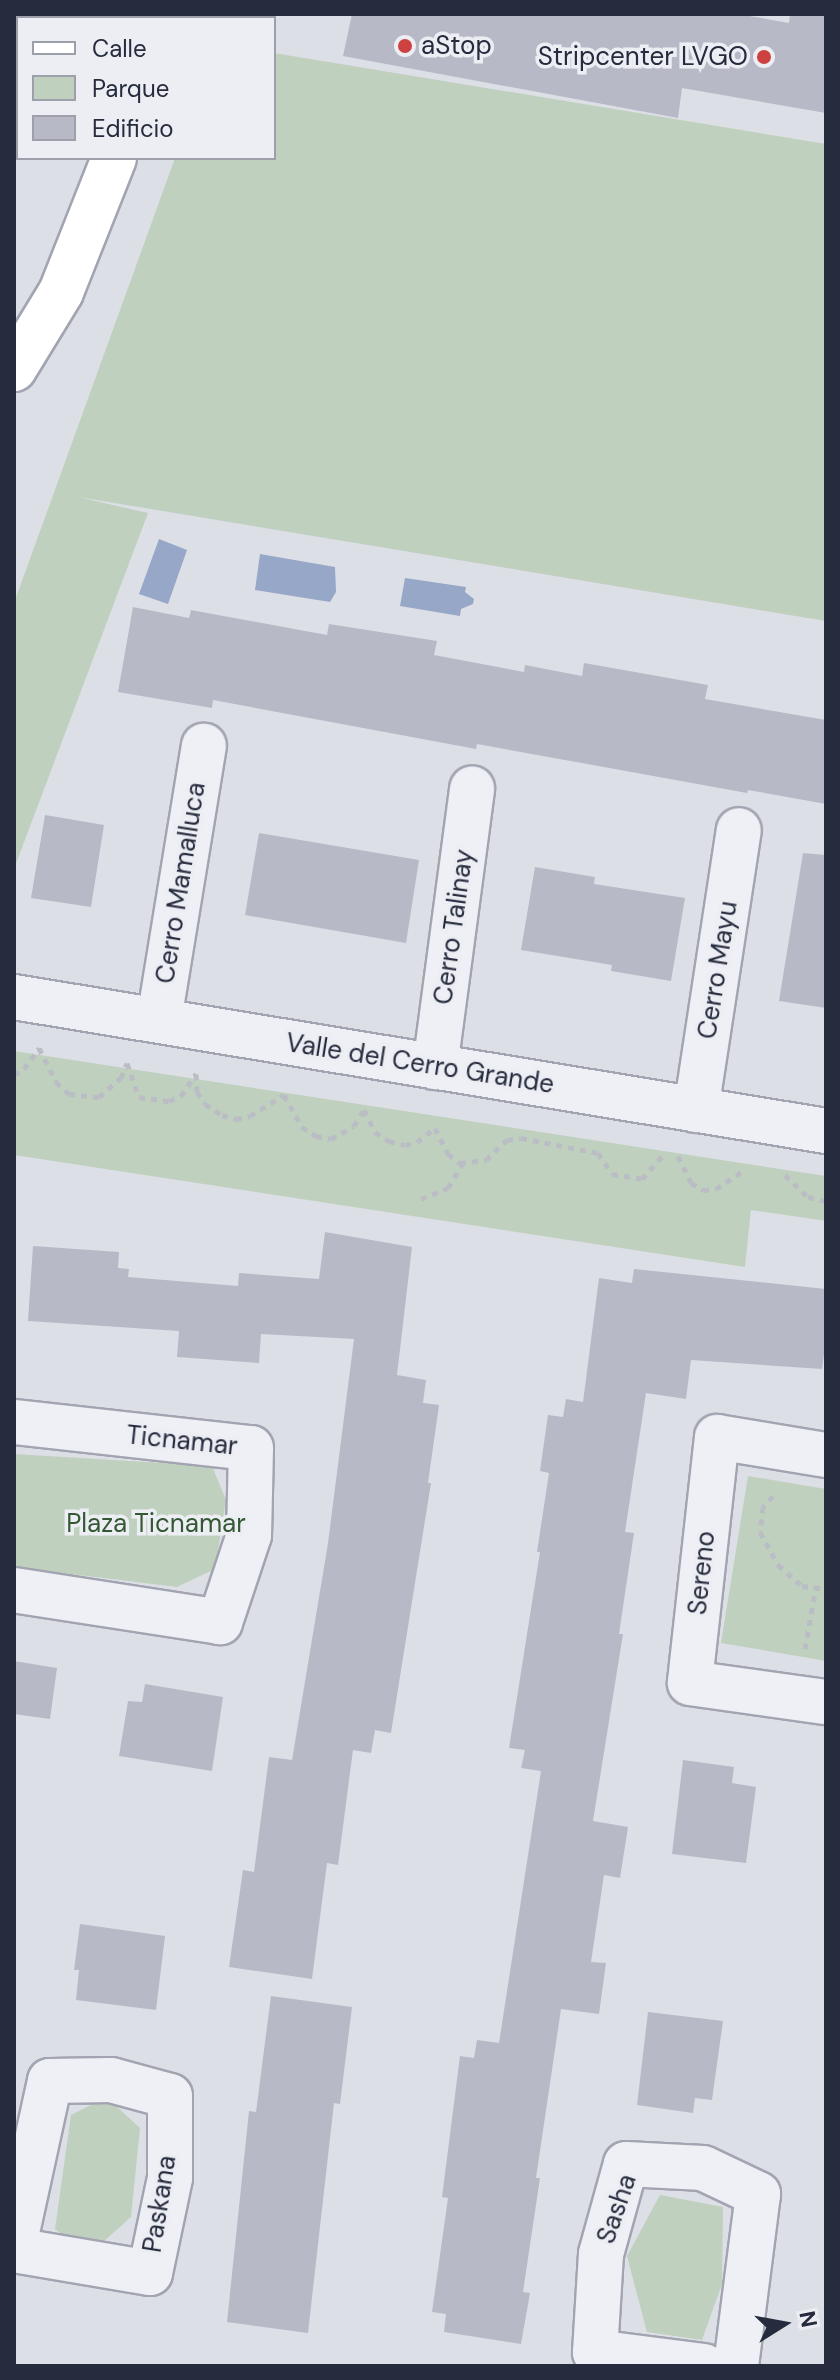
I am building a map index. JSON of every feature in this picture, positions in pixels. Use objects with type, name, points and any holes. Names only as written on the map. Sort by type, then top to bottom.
[{"type":"main road","points":[[14,369],[61,292],[113,160]]},
{"type":"main road","points":[[14,303],[61,292]]},
{"type":"street","name":"Cerro Mamalluca","points":[[159,1020],[204,746]]},
{"type":"street","name":"Cerro Talinay","points":[[435,1067],[472,788]]},
{"type":"street","name":"Cerro Mayu","points":[[696,1110],[739,830]]},
{"type":"street","name":"Valle del Cerro Grande","points":[[14,997],[826,1131]]},
{"type":"street","name":"Ticnamar","points":[[14,1422],[251,1448],[249,1535],[220,1622],[14,1590]]},
{"type":"street","name":"Sereno","points":[[811,1700],[690,1683],[717,1437],[826,1455]]},
{"type":"street","name":"Paskana","points":[[111,2080],[170,2096],[170,2178],[150,2273],[14,2248],[50,2081],[111,2080]]},
{"type":"street","name":"Sasha","points":[[704,2366],[595,2352],[601,2254],[626,2164],[703,2168],[758,2194],[736,2366]]},
{"type":"path","points":[[14,1075],[24,1069],[39,1048],[56,1082],[69,1094],[99,1097],[121,1078],[127,1063],[139,1097],[169,1101],[181,1096],[196,1074],[197,1092],[205,1104],[222,1115],[236,1119],[250,1116],[284,1095],[302,1127],[316,1136],[331,1139],[354,1126],[364,1110],[375,1132],[389,1141],[405,1145],[417,1142],[435,1128],[448,1154],[463,1163],[486,1160],[507,1140],[521,1138],[598,1153],[612,1174],[642,1179],[660,1156],[672,1151],[681,1159],[691,1183],[703,1190],[716,1189],[750,1168]]},
{"type":"path","points":[[421,1199],[448,1188],[463,1163]]},
{"type":"path","points":[[776,1169],[808,1197],[826,1201]]},
{"type":"path","points":[[776,1492],[763,1507],[760,1532],[778,1565],[802,1586],[826,1589]]},
{"type":"path","points":[[811,1700],[816,1587]]},
{"type":"green space","points":[[276,53],[826,144],[826,621],[78,497],[148,513],[14,869],[14,603],[174,160],[276,160]]},
{"type":"green space","points":[[14,1051],[826,1176],[826,1221],[751,1210],[745,1267],[14,1155]]},
{"type":"green space","name":"Plaza Ticnamar","points":[[14,1454],[212,1466],[226,1500],[215,1569],[177,1587],[14,1567]]},
{"type":"green space","points":[[748,1476],[826,1489],[826,1661],[721,1643]]},
{"type":"green space","points":[[95,2103],[115,2105],[140,2128],[131,2217],[103,2242],[74,2244],[55,2229],[71,2115]]},
{"type":"green space","points":[[660,2195],[723,2207],[722,2284],[702,2340],[647,2332],[627,2256]]},
{"type":"water","points":[[159,539],[187,550],[168,604],[139,594]]},
{"type":"water","points":[[260,554],[335,567],[336,592],[330,602],[255,590]]},
{"type":"water","points":[[405,578],[466,587],[465,592],[474,599],[473,604],[461,609],[460,616],[400,606]]},
{"type":"building","points":[[352,14],[738,14],[789,23],[790,14],[826,14],[826,113],[682,88],[678,118],[343,56]]},
{"type":"building","points":[[133,607],[189,618],[191,610],[327,635],[329,624],[437,641],[434,655],[524,672],[525,665],[582,676],[584,663],[708,685],[705,699],[826,720],[826,804],[748,790],[747,793],[477,744],[476,749],[213,700],[212,708],[118,692]]},
{"type":"building","points":[[45,815],[104,825],[91,907],[31,898]]},
{"type":"building","points":[[259,833],[419,860],[406,943],[245,915]]},
{"type":"building","points":[[803,853],[826,855],[826,1008],[779,1001]]},
{"type":"building","points":[[535,867],[595,877],[594,884],[685,898],[671,981],[611,971],[612,965],[521,950]]},
{"type":"building","points":[[325,1232],[412,1247],[397,1375],[426,1380],[423,1403],[439,1405],[428,1483],[431,1483],[391,1733],[375,1730],[371,1753],[353,1750],[338,1865],[327,1863],[312,1979],[229,1967],[243,1870],[254,1872],[269,1757],[292,1760],[328,1543],[354,1339],[261,1334],[259,1363],[177,1357],[179,1331],[28,1321],[33,1246],[119,1252],[118,1268],[129,1269],[128,1277],[238,1286],[239,1273],[319,1279]]},
{"type":"building","points":[[634,1269],[826,1289],[826,1340],[822,1369],[691,1360],[686,1399],[646,1393],[625,1532],[634,1533],[619,1634],[623,1634],[593,1821],[628,1827],[620,1878],[604,1875],[591,1962],[606,1963],[599,2014],[561,2009],[536,2178],[540,2178],[523,2292],[530,2293],[521,2344],[444,2332],[446,2314],[432,2312],[448,2198],[442,2197],[460,2056],[474,2058],[477,2040],[499,2043],[541,1771],[521,1768],[525,1750],[509,1748],[540,1552],[537,1552],[549,1473],[540,1471],[548,1415],[563,1417],[566,1399],[583,1402],[599,1278],[632,1283]]},
{"type":"building","points":[[14,1661],[57,1668],[50,1719],[14,1714]]},
{"type":"building","points":[[145,1684],[223,1697],[212,1771],[119,1756],[128,1701],[142,1702]]},
{"type":"building","points":[[683,1760],[734,1767],[732,1783],[756,1787],[746,1863],[672,1854]]},
{"type":"building","points":[[80,1924],[165,1936],[156,2010],[76,2000],[79,1970],[74,1970]]},
{"type":"building","points":[[271,1996],[352,2007],[340,2104],[334,2103],[308,2333],[227,2322],[249,2111],[256,2112]]},
{"type":"building","points":[[648,2012],[723,2021],[712,2100],[695,2098],[693,2113],[637,2105]]},
{"type":"place","name":"aStop","points":[[405,46]]},
{"type":"place","name":"Stripcenter LVGO","points":[[764,57]]}]
